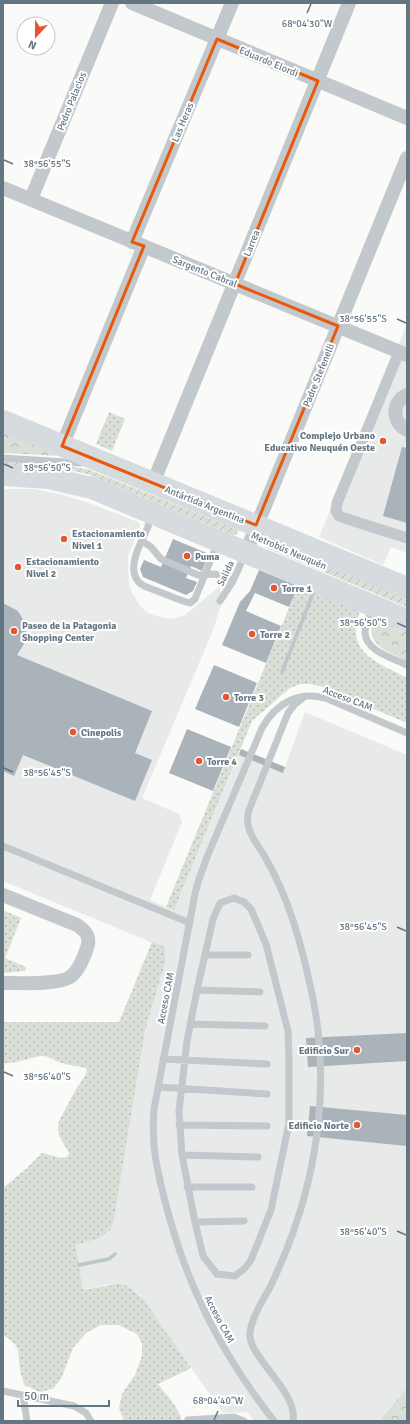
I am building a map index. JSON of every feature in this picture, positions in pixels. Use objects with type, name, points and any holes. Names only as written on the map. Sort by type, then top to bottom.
[{"type":"main road","name":"Antártida Argentina","points":[[3,421],[154,483],[250,540],[374,606],[407,620]]},
{"type":"main road","name":"Antártida Argentina","points":[[3,475],[48,478],[78,484],[106,494],[219,541],[250,540],[407,588]]},
{"type":"street","name":"Pedro Palacios","points":[[31,199],[112,3]]},
{"type":"street","name":"Eduardo Elordi","points":[[132,3],[407,118]]},
{"type":"street","name":"Las Heras","points":[[62,446],[138,244],[232,3]]},
{"type":"street","name":"Larrea","points":[[154,483],[349,3]]},
{"type":"street","name":"Padre Stefenelli","points":[[250,540],[407,158]]},
{"type":"street","name":"Sargento Cabral","points":[[3,188],[403,353]]},
{"type":"street","points":[[403,353],[337,502],[336,509],[338,516],[407,538]]},
{"type":"street","points":[[407,395],[399,401],[396,406],[395,413],[396,419],[400,425],[407,430]]},
{"type":"street","points":[[3,894],[77,925],[87,933],[89,938],[79,968],[71,977],[60,981],[3,983]]},
{"type":"lane","name":"Metrobús Neuquén","points":[[3,458],[76,462],[85,464],[250,540],[275,542]]},
{"type":"lane","points":[[145,510],[149,522],[134,559],[137,580],[144,586],[190,603],[195,599],[219,541]]},
{"type":"lane","name":"Salida","points":[[220,602],[233,581],[250,540]]},
{"type":"lane","points":[[142,541],[153,549],[161,559],[198,574],[216,574],[233,581]]},
{"type":"lane","points":[[374,606],[365,631],[367,640],[377,650],[407,666]]},
{"type":"lane","points":[[293,1421],[293,1413],[287,1396],[254,1348],[249,1334],[254,1319],[288,1245],[309,1177],[316,1147],[320,1111],[319,1040],[312,990],[296,930],[279,883],[247,822],[249,810],[288,713],[295,704],[310,696]]},
{"type":"lane","name":"Acceso CAM","points":[[274,1421],[244,1381],[215,1334],[192,1286],[183,1263],[156,1168],[154,1151],[153,1124],[163,1059],[198,882],[262,728],[274,711],[292,700],[310,696],[328,700],[407,733]]},
{"type":"lane","points":[[3,846],[190,923]]},
{"type":"lane","points":[[234,898],[244,902],[251,909],[266,944],[288,1031],[289,1123],[271,1210],[251,1260],[245,1268],[235,1276],[217,1274],[203,1256],[187,1187],[179,1125],[178,1111],[184,1060],[205,955],[213,919],[220,903],[234,898]]},
{"type":"lane","points":[[205,955],[248,955]]},
{"type":"lane","points":[[197,990],[260,992]]},
{"type":"lane","points":[[190,1024],[265,1026]]},
{"type":"lane","points":[[163,1059],[267,1064]]},
{"type":"lane","points":[[158,1087],[267,1094]]},
{"type":"lane","points":[[179,1125],[267,1126]]},
{"type":"lane","points":[[182,1155],[258,1157]]},
{"type":"lane","points":[[187,1187],[252,1187]]},
{"type":"lane","points":[[195,1222],[244,1221]]},
{"type":"lane","points":[[3,1392],[74,1406],[86,1413],[91,1421]]},
{"type":"lane","points":[[23,1395],[27,1421]]},
{"type":"lane","points":[[188,1420],[234,1418],[244,1421]]},
{"type":"highlighted area","points":[[217,39],[318,81],[235,284],[338,326],[256,525],[62,446],[144,246],[132,242]]},
{"type":"shaded area","name":"Complejo Urbano Educativo Neuquén Oeste","points":[[407,324],[407,553],[391,547],[383,565],[319,537]]},
{"type":"shaded area","points":[[3,489],[34,489],[63,495],[92,504],[138,522],[140,527],[128,556],[129,585],[141,607],[148,613],[171,619],[185,615],[220,586],[221,604],[214,628],[142,798],[179,814],[182,822],[150,900],[174,910],[241,749],[285,767],[305,712],[407,755],[407,1388],[379,1421],[254,1421],[247,1412],[223,1413],[139,1294],[132,1289],[110,1284],[83,1290],[76,1246],[108,1234],[145,1031],[165,963],[165,948],[3,881]]},
{"type":"green space","points":[[109,412],[125,419],[112,451],[96,444]]},
{"type":"green space","points":[[3,425],[82,457],[3,453]]},
{"type":"green space","points":[[3,460],[64,465],[90,470],[238,530],[237,534],[233,535],[87,474],[65,469],[3,465]]},
{"type":"green space","points":[[267,541],[407,600],[407,607],[267,548],[264,544]]},
{"type":"green space","points":[[298,586],[360,611],[356,625],[356,637],[360,646],[366,654],[375,661],[407,678],[407,723],[320,686],[300,684],[290,688],[252,721],[174,910],[166,907]]},
{"type":"green space","points":[[374,618],[407,624],[407,661],[385,650],[375,641],[372,635],[371,627]]},
{"type":"green space","points":[[3,910],[21,918],[5,958],[26,967],[25,971],[3,973]]},
{"type":"green space","points":[[152,942],[165,947],[165,963],[145,1031],[113,1224],[111,1229],[103,1236],[76,1246],[83,1290],[117,1284],[125,1285],[132,1289],[144,1300],[191,1368],[158,1384],[175,1406],[182,1421],[124,1421],[119,1408],[122,1394],[135,1375],[142,1356],[142,1343],[137,1334],[119,1325],[101,1325],[86,1333],[73,1348],[61,1379],[53,1389],[40,1392],[24,1385],[20,1369],[18,1349],[14,1343],[3,1335],[3,1188],[26,1169],[42,1153],[61,1158],[67,1157],[69,1153],[59,1136],[58,1123],[86,1074],[87,1069],[65,1064],[44,1056],[13,1063],[3,1063],[3,1022],[119,1022]]},
{"type":"green space","points":[[407,1388],[407,1421],[379,1421]]},
{"type":"building","points":[[402,447],[407,448],[407,523],[383,516]]},
{"type":"building","points":[[173,539],[209,554],[202,571],[191,566],[186,578],[197,582],[193,591],[186,595],[143,577],[140,569],[144,560],[161,567]]},
{"type":"building","name":"Torre 2","points":[[259,570],[298,586],[289,607],[255,593],[246,611],[281,626],[266,663],[222,645],[240,602],[250,591]]},
{"type":"building","name":"Cinepolis","points":[[3,603],[18,611],[25,623],[26,638],[17,655],[152,711],[135,753],[152,760],[135,801],[23,755],[14,776],[3,771]]},
{"type":"building","name":"Torre 3","points":[[214,665],[257,683],[239,727],[195,709]]},
{"type":"building","name":"Torre 4","points":[[187,729],[231,747],[213,791],[169,773]]},
{"type":"building","points":[[241,749],[285,767],[283,773],[239,755]]},
{"type":"building","name":"Edificio Sur","points":[[407,1033],[407,1061],[308,1067],[306,1038]]},
{"type":"building","name":"Edificio Norte","points":[[310,1106],[407,1115],[407,1146],[307,1136]]},
{"type":"waterway","points":[[282,672],[312,596]]},
{"type":"waterway","points":[[79,1265],[109,1259],[115,1254]]},
{"type":"place","name":"Complejo Urbano Educativo Neuquén Oeste","points":[[383,441]]},
{"type":"place","name":"Estacionamiento Nivel 1","points":[[64,539]]},
{"type":"place","name":"Puma","points":[[187,556]]},
{"type":"place","name":"Estacionamiento Nivel 2","points":[[18,567]]},
{"type":"place","name":"Torre 1","points":[[274,588]]},
{"type":"place","name":"Paseo de la Patagonia Shopping Center","points":[[14,631]]},
{"type":"place","name":"Torre 2","points":[[252,634]]},
{"type":"place","name":"Torre 3","points":[[226,697]]},
{"type":"place","name":"Cinepolis","points":[[73,732]]},
{"type":"place","name":"Torre 4","points":[[199,761]]},
{"type":"place","name":"Edificio Sur","points":[[357,1050]]},
{"type":"place","name":"Edificio Norte","points":[[357,1125]]}]
